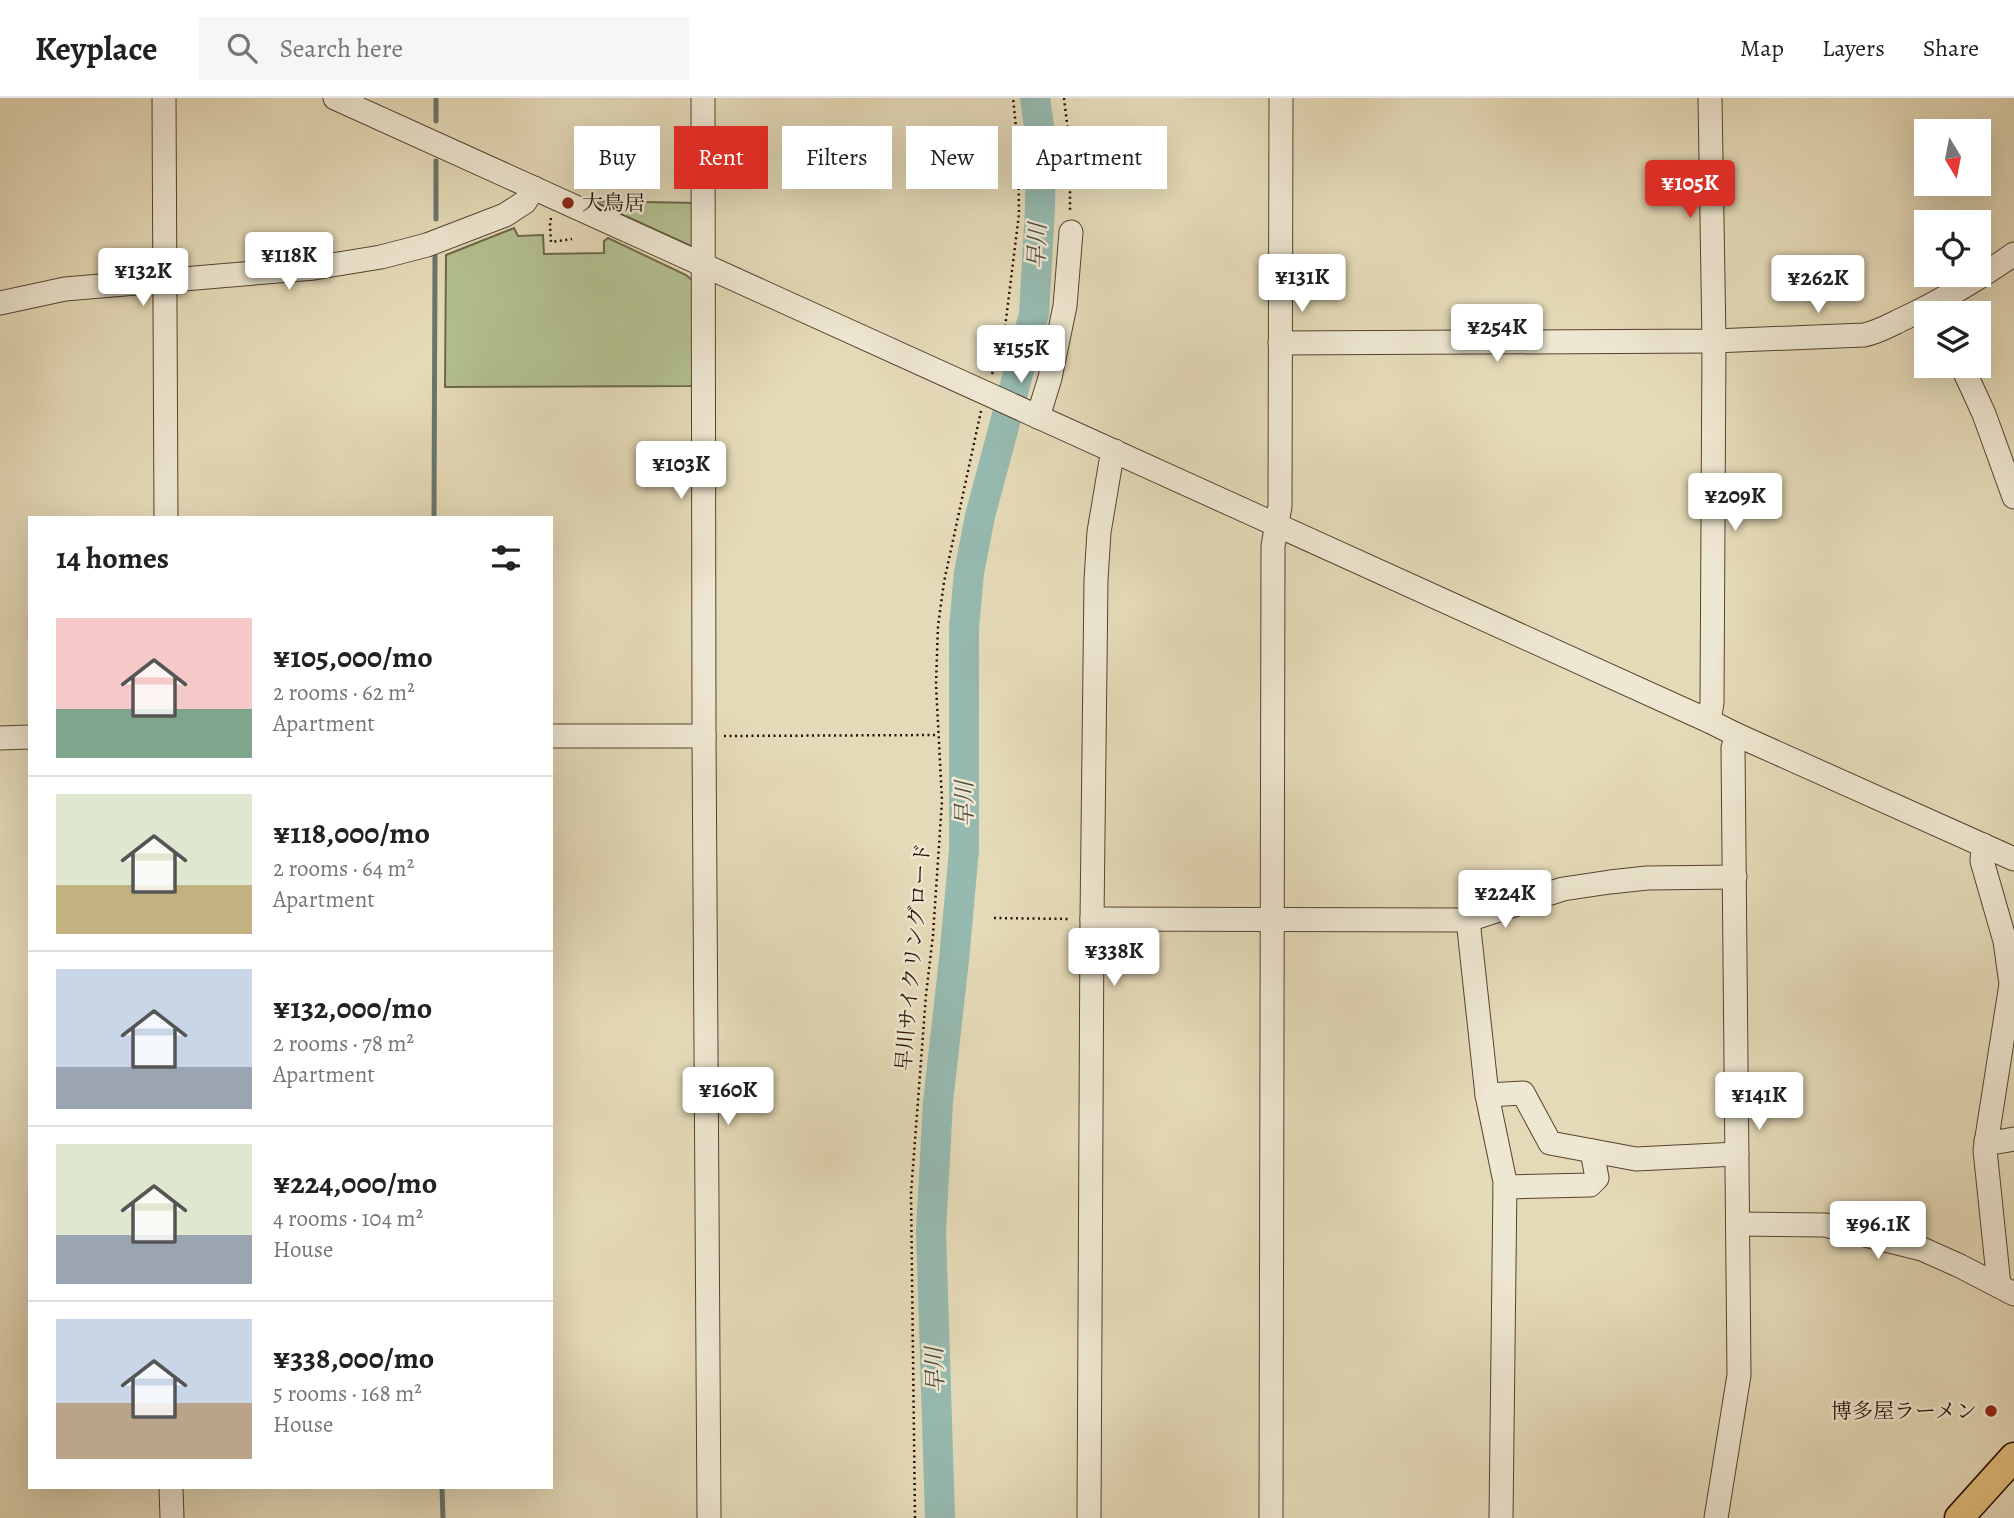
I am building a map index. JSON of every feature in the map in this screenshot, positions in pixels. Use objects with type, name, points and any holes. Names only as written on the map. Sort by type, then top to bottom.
[{"type":"main road","points":[[1959,1518],[2014,1457]]},
{"type":"street","points":[[164,98],[166,516]]},
{"type":"street","points":[[335,98],[703,266],[988,391],[1036,416],[1737,736],[2014,859]]},
{"type":"street","points":[[703,98],[709,1518]]},
{"type":"street","points":[[1271,1518],[1273,546],[1280,506],[1281,98]]},
{"type":"street","points":[[1709,721],[1712,703],[1714,341],[1710,98]]},
{"type":"street","points":[[0,303],[65,289],[314,268],[380,257],[439,240],[505,215],[525,202],[534,188]]},
{"type":"street","points":[[1036,416],[1050,377],[1065,306],[1071,232]]},
{"type":"street","points":[[1943,301],[2014,254]]},
{"type":"street","points":[[1280,343],[1714,341],[1864,335],[1914,316]]},
{"type":"street","points":[[1968,378],[1984,414],[2014,496]]},
{"type":"street","points":[[1089,1518],[1097,556],[1111,461],[1115,451]]},
{"type":"street","points":[[553,736],[704,736]]},
{"type":"street","points":[[1716,1518],[1739,1375],[1733,748],[1737,736]]},
{"type":"street","points":[[0,737],[28,737]]},
{"type":"street","points":[[1983,845],[1982,861],[2005,941],[2011,984],[1985,1150],[2007,1289]]},
{"type":"street","points":[[1092,919],[1468,920],[1563,889],[1609,881],[1735,877]]},
{"type":"street","points":[[1468,920],[1487,1095],[1505,1187],[1501,1518]]},
{"type":"street","points":[[1487,1095],[1523,1093],[1550,1143],[1636,1159],[1737,1154]]},
{"type":"street","points":[[1986,1141],[2014,1139]]},
{"type":"street","points":[[1505,1187],[1590,1185],[1597,1178],[1592,1151]]},
{"type":"street","points":[[1738,1224],[1825,1225],[1922,1249],[2007,1289]]},
{"type":"street","points":[[172,1489],[172,1518]]},
{"type":"path","name":"早川サイクリングロード","points":[[915,1518],[911,1193],[939,866],[942,801],[936,684],[938,626],[944,582],[988,391],[1003,344],[1019,214],[1018,147],[1013,98]]},
{"type":"path","points":[[1064,98],[1070,148],[1071,232]]},
{"type":"path","points":[[554,213],[550,225],[551,242],[572,239]]},
{"type":"path","points":[[704,736],[939,735]]},
{"type":"path","points":[[994,918],[1092,919]]},
{"type":"green space","points":[[595,202],[697,203],[693,247]]},
{"type":"green space","points":[[514,228],[518,236],[543,235],[544,254],[604,253],[604,241],[608,238],[686,275],[693,281],[694,386],[445,387],[446,255]]},
{"type":"waterway","points":[[436,98],[436,121]]},
{"type":"waterway","name":"早川","points":[[940,1518],[931,1230],[938,1102],[964,850],[964,627],[969,573],[980,516],[1034,314],[1041,141],[1035,98]]},
{"type":"waterway","points":[[436,161],[436,219]]},
{"type":"waterway","points":[[434,516],[435,256]]},
{"type":"waterway","points":[[442,1489],[443,1518]]},
{"type":"place","name":"大鳥居","points":[[568,203]]},
{"type":"place","name":"博多屋ラーメン","points":[[1991,1411]]}]
